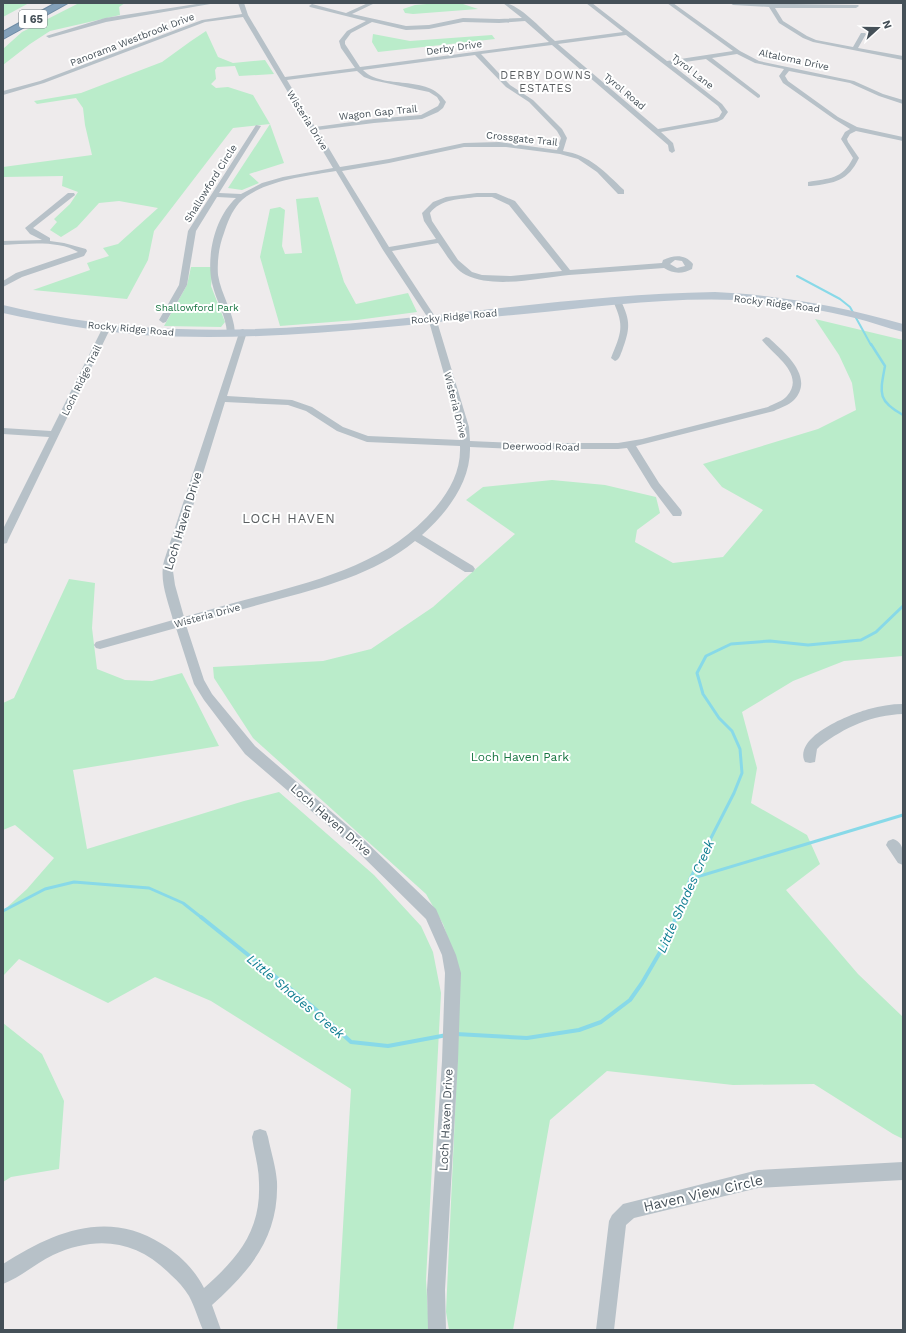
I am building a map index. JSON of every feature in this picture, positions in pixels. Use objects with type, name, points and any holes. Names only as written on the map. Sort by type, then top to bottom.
[{"type":"highway","name":"I 65","points":[[3,36],[63,3]]},
{"type":"main road","name":"Rocky Ridge Road","points":[[3,309],[50,319],[108,327],[162,332],[237,333],[302,329],[617,301],[716,296],[750,298],[813,306],[903,328]]},
{"type":"street","points":[[49,36],[105,20],[157,9],[213,3]]},
{"type":"street","name":"Wisteria Drive","points":[[100,645],[321,583],[367,566],[405,542],[438,513],[454,491],[463,470],[466,444],[459,410],[432,318],[386,248],[245,15],[241,3]]},
{"type":"street","points":[[346,15],[372,3]]},
{"type":"street","name":"Tyrol Road","points":[[506,3],[526,18],[671,144],[672,151]]},
{"type":"street","name":"Tyrol Lane","points":[[589,3],[720,105],[725,112],[721,118],[715,121],[656,131]]},
{"type":"street","name":"Altaloma Drive","points":[[670,3],[738,52],[757,62],[852,82],[903,102]]},
{"type":"street","points":[[733,3],[771,6],[856,6]]},
{"type":"street","points":[[312,6],[396,27],[418,28],[463,20],[499,21],[526,18]]},
{"type":"street","points":[[771,6],[781,22],[805,37],[827,44],[903,58]]},
{"type":"street","name":"Panorama Westbrook Drive","points":[[3,93],[27,87],[204,21],[245,15]]},
{"type":"street","name":"Wagon Gap Trail","points":[[314,129],[379,120],[422,117],[436,111],[442,105],[442,99],[430,90],[375,79],[366,76],[359,69],[344,48],[342,41],[349,32],[370,21]]},
{"type":"street","name":"Derby Drive","points":[[283,78],[628,33]]},
{"type":"street","points":[[854,49],[863,34]]},
{"type":"street","points":[[666,63],[738,52]]},
{"type":"street","points":[[476,53],[508,86],[532,101],[560,130],[564,138],[564,144],[558,152]]},
{"type":"street","points":[[706,57],[758,96]]},
{"type":"street","points":[[788,69],[782,76],[784,82],[836,118],[855,129],[903,139]]},
{"type":"street","name":"Shallowford Circle","points":[[163,320],[183,285],[192,231],[258,126]]},
{"type":"street","points":[[811,184],[837,179],[844,176],[852,169],[856,158],[852,151],[846,146],[844,139],[848,133],[855,129]]},
{"type":"street","name":"Crossgate Trail","points":[[242,196],[259,186],[281,179],[390,161],[435,149],[466,144],[500,144],[577,156],[587,162],[621,192]]},
{"type":"street","points":[[57,245],[33,232],[29,228],[71,195]]},
{"type":"street","points":[[214,195],[242,196]]},
{"type":"street","points":[[568,273],[512,203],[499,196],[477,195],[444,201],[432,205],[428,209],[426,216],[460,267],[476,277],[496,279],[666,265]]},
{"type":"street","points":[[237,333],[231,323],[215,278],[217,244],[220,232],[229,214],[242,196]]},
{"type":"street","points":[[386,248],[440,238]]},
{"type":"street","points":[[3,243],[33,241],[76,248],[83,251],[75,257],[19,275],[3,285]]},
{"type":"street","points":[[615,358],[626,329],[625,316],[617,301]]},
{"type":"street","name":"Loch Ridge Trail","points":[[3,540],[108,327]]},
{"type":"street","name":"Loch Haven Drive","points":[[237,333],[222,399],[167,571],[168,585],[198,681],[208,697],[250,750],[357,842],[431,914],[449,955],[453,974],[452,1009],[436,1290],[437,1330]]},
{"type":"street","name":"Deerwood Road","points":[[222,399],[288,402],[309,409],[340,429],[367,439],[466,444],[586,447],[630,445],[702,428],[771,409],[790,399],[796,388],[796,374],[786,360],[766,340]]},
{"type":"street","points":[[3,430],[54,434]]},
{"type":"street","points":[[630,445],[655,485],[677,513]]},
{"type":"street","points":[[414,535],[469,568]]},
{"type":"street","points":[[810,758],[812,746],[818,740],[843,725],[868,714],[903,709]]},
{"type":"street","points":[[893,845],[903,858]]},
{"type":"street","points":[[202,1302],[246,1260],[258,1240],[267,1203],[268,1182],[260,1138]]},
{"type":"street","name":"Haven View Circle","points":[[605,1330],[618,1221],[629,1210],[758,1179],[903,1172]]},
{"type":"street","points":[[3,1275],[23,1260],[60,1242],[80,1236],[113,1234],[129,1237],[144,1242],[170,1259],[188,1278],[202,1302],[212,1330]]},
{"type":"green space","points":[[3,3],[29,3],[3,17]]},
{"type":"green space","points":[[79,3],[125,3],[119,7],[120,15],[50,31],[3,65],[3,49],[22,32]]},
{"type":"green space","points":[[460,3],[478,9],[413,14],[405,13],[403,9],[415,5]]},
{"type":"green space","points":[[206,31],[218,57],[233,63],[265,60],[274,74],[239,76],[235,66],[217,67],[215,70],[216,79],[211,84],[216,88],[228,87],[253,95],[270,124],[233,128],[154,231],[148,260],[127,299],[33,290],[90,270],[87,263],[109,256],[103,248],[118,244],[158,208],[119,201],[99,203],[77,227],[61,237],[50,230],[57,222],[54,219],[70,204],[78,192],[62,186],[63,176],[3,177],[3,167],[92,155],[85,125],[83,108],[76,98],[37,104],[34,101],[81,93],[162,62]]},
{"type":"green space","points":[[373,34],[410,41],[492,35],[495,39],[378,52],[372,42]]},
{"type":"green space","points":[[270,124],[284,163],[249,174],[259,183],[242,190],[228,188]]},
{"type":"green space","points":[[318,197],[344,282],[356,304],[408,293],[417,312],[357,320],[280,326],[260,257],[270,209],[280,207],[285,210],[282,246],[285,254],[302,253],[296,199]]},
{"type":"green space","name":"Shallowford Park","points":[[191,267],[213,267],[211,286],[225,322],[221,327],[164,326],[187,285]]},
{"type":"green space","name":"Loch Haven Park","points":[[815,319],[903,340],[903,656],[844,661],[793,681],[742,712],[757,768],[751,803],[807,835],[820,864],[786,890],[858,974],[903,1017],[903,1139],[814,1084],[733,1085],[607,1071],[550,1120],[513,1330],[449,1330],[446,1312],[459,996],[457,964],[443,924],[426,894],[253,738],[214,678],[213,667],[323,661],[371,649],[433,607],[515,534],[466,500],[483,487],[552,480],[605,485],[656,497],[660,513],[637,530],[635,542],[673,563],[723,557],[763,510],[722,487],[703,464],[818,429],[856,410],[852,383],[839,355]]},
{"type":"green space","points":[[69,579],[95,583],[92,628],[97,669],[125,680],[152,681],[182,673],[219,746],[73,770],[87,849],[244,801],[279,792],[374,875],[421,926],[433,952],[441,993],[426,1280],[429,1330],[337,1330],[351,1089],[211,1001],[155,977],[108,1003],[19,959],[3,976],[3,911],[27,889],[54,858],[15,825],[3,830],[3,703],[14,698]]},
{"type":"green space","points":[[3,1023],[42,1054],[64,1101],[59,1169],[11,1177],[3,1182]]},
{"type":"waterway","name":"Little Shades Creek","points":[[797,276],[840,299],[850,307],[871,345]]},
{"type":"waterway","name":"Little Shades Creek","points":[[871,344],[885,366],[882,383],[882,395],[889,405],[903,415]]},
{"type":"waterway","name":"Little Shades Creek","points":[[690,879],[734,793],[742,773],[740,749],[732,731],[719,718],[703,694],[697,673],[706,656],[731,644],[770,641],[808,645],[861,640],[876,632],[903,606]]},
{"type":"waterway","points":[[690,879],[903,815]]},
{"type":"waterway","name":"Little Shades Creek","points":[[676,918],[690,879]]},
{"type":"waterway","name":"Little Shades Creek","points":[[3,911],[45,889],[74,882],[149,888],[183,903],[202,918]]},
{"type":"waterway","name":"Little Shades Creek","points":[[201,917],[313,1007],[351,1042],[388,1046],[447,1035]]},
{"type":"waterway","name":"Little Shades Creek","points":[[456,1034],[527,1038],[579,1030],[601,1022],[630,1000],[642,983],[670,935],[676,917]]},
{"type":"district","name":"DERBY DOWNS ESTATES","points":[[546,81]]},
{"type":"district","name":"LOCH HAVEN","points":[[289,518]]}]
